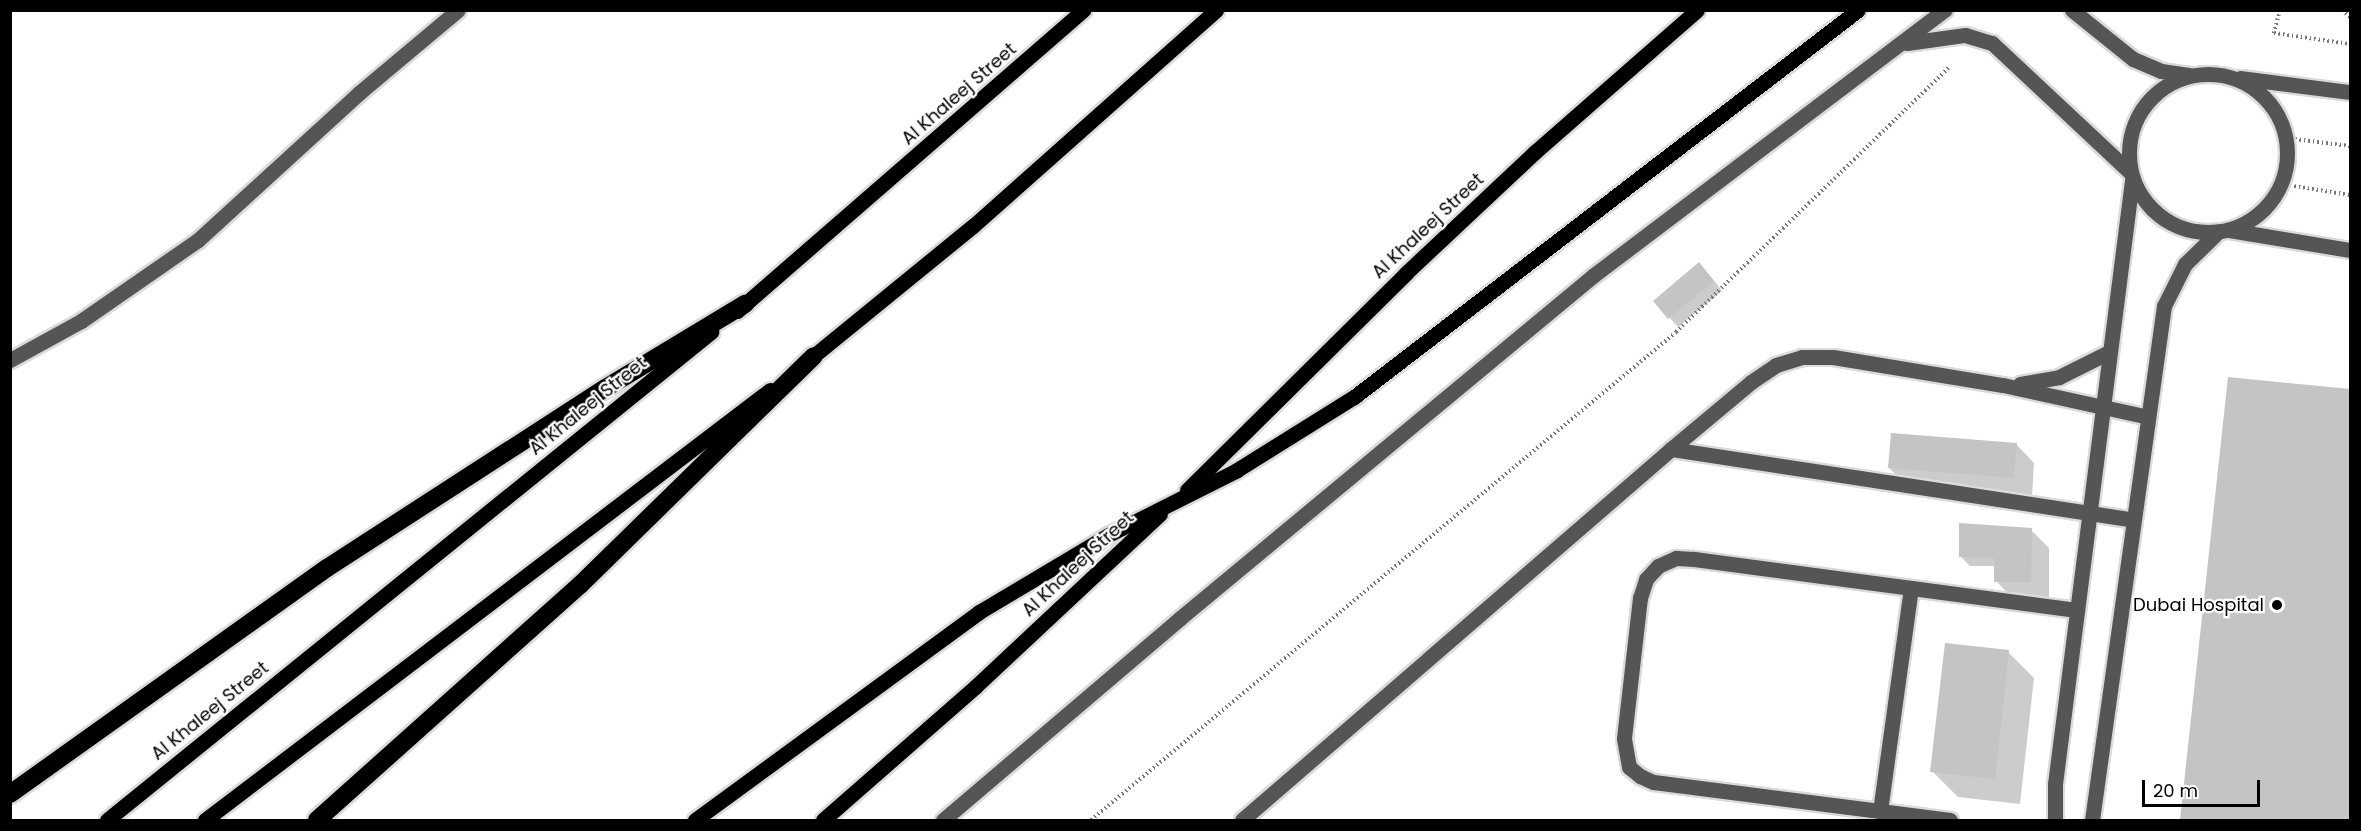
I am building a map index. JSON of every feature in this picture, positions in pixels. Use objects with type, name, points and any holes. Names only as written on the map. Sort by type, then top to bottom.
[{"type":"highway","points":[[10,794],[327,568],[594,395],[745,304]]},
{"type":"highway","points":[[317,820],[580,585],[814,356]]},
{"type":"main road","name":"Al Khaleej Street","points":[[107,820],[745,304],[1083,10]]},
{"type":"main road","points":[[205,820],[814,356],[973,226],[1216,10]]},
{"type":"main road","name":"Al Khaleej Street","points":[[822,820],[976,686],[1174,501],[1423,257],[1535,152],[1697,10]]},
{"type":"main road","points":[[695,820],[979,612],[1043,572],[1286,441],[1354,397],[1858,10]]},
{"type":"street","points":[[11,360],[81,321],[198,240],[359,93],[458,10]]},
{"type":"street","points":[[943,820],[1179,619],[1594,275],[1781,133],[1907,43],[1945,10]]},
{"type":"street","points":[[2072,10],[2133,59],[2161,71],[2229,76],[2350,92]]},
{"type":"street","points":[[1907,43],[1965,35],[1980,38],[2004,52],[2131,176],[2145,203],[2165,221],[2191,231],[2224,231],[2350,250]]},
{"type":"street","points":[[2055,820],[2055,784],[2131,176],[2127,146],[2134,121],[2148,100],[2168,84],[2192,75]]},
{"type":"street","points":[[2092,820],[2164,306],[2185,264],[2224,231],[2251,220],[2269,205],[2281,184],[2286,169],[2286,138],[2279,117],[2266,99],[2229,76]]},
{"type":"street","points":[[2003,385],[2059,377],[2109,352]]},
{"type":"street","points":[[1242,820],[1671,449],[1751,382],[1776,365],[1802,357],[1833,357],[2003,385],[2148,417]]},
{"type":"street","points":[[1671,449],[2133,520]]},
{"type":"street","points":[[1950,820],[1653,782],[1640,776],[1629,766],[1624,753],[1640,598],[1646,579],[1658,566],[1676,558],[2077,610]]},
{"type":"street","points":[[1880,811],[1911,588]]},
{"type":"path","points":[[2280,10],[2274,33],[2350,44]]},
{"type":"path","points":[[2342,10],[2350,16]]},
{"type":"path","points":[[1091,820],[1676,332],[1980,38]]},
{"type":"path","points":[[2286,138],[2350,146]]},
{"type":"path","points":[[2281,184],[2350,195]]},
{"type":"building","points":[[1699,262],[1714,281],[1668,319],[1653,301]]},
{"type":"building","name":"Dubai Hospital","points":[[2228,377],[2350,389],[2350,820],[2180,820]]},
{"type":"building","points":[[1891,433],[2017,443],[2014,478],[1888,468]]},
{"type":"building","points":[[1959,523],[2032,528],[2031,582],[1994,582],[1994,558],[1959,557]]},
{"type":"building","points":[[1945,643],[2009,650],[1995,779],[1930,772]]},
{"type":"place","name":"Dubai Hospital","points":[[2277,605]]}]
